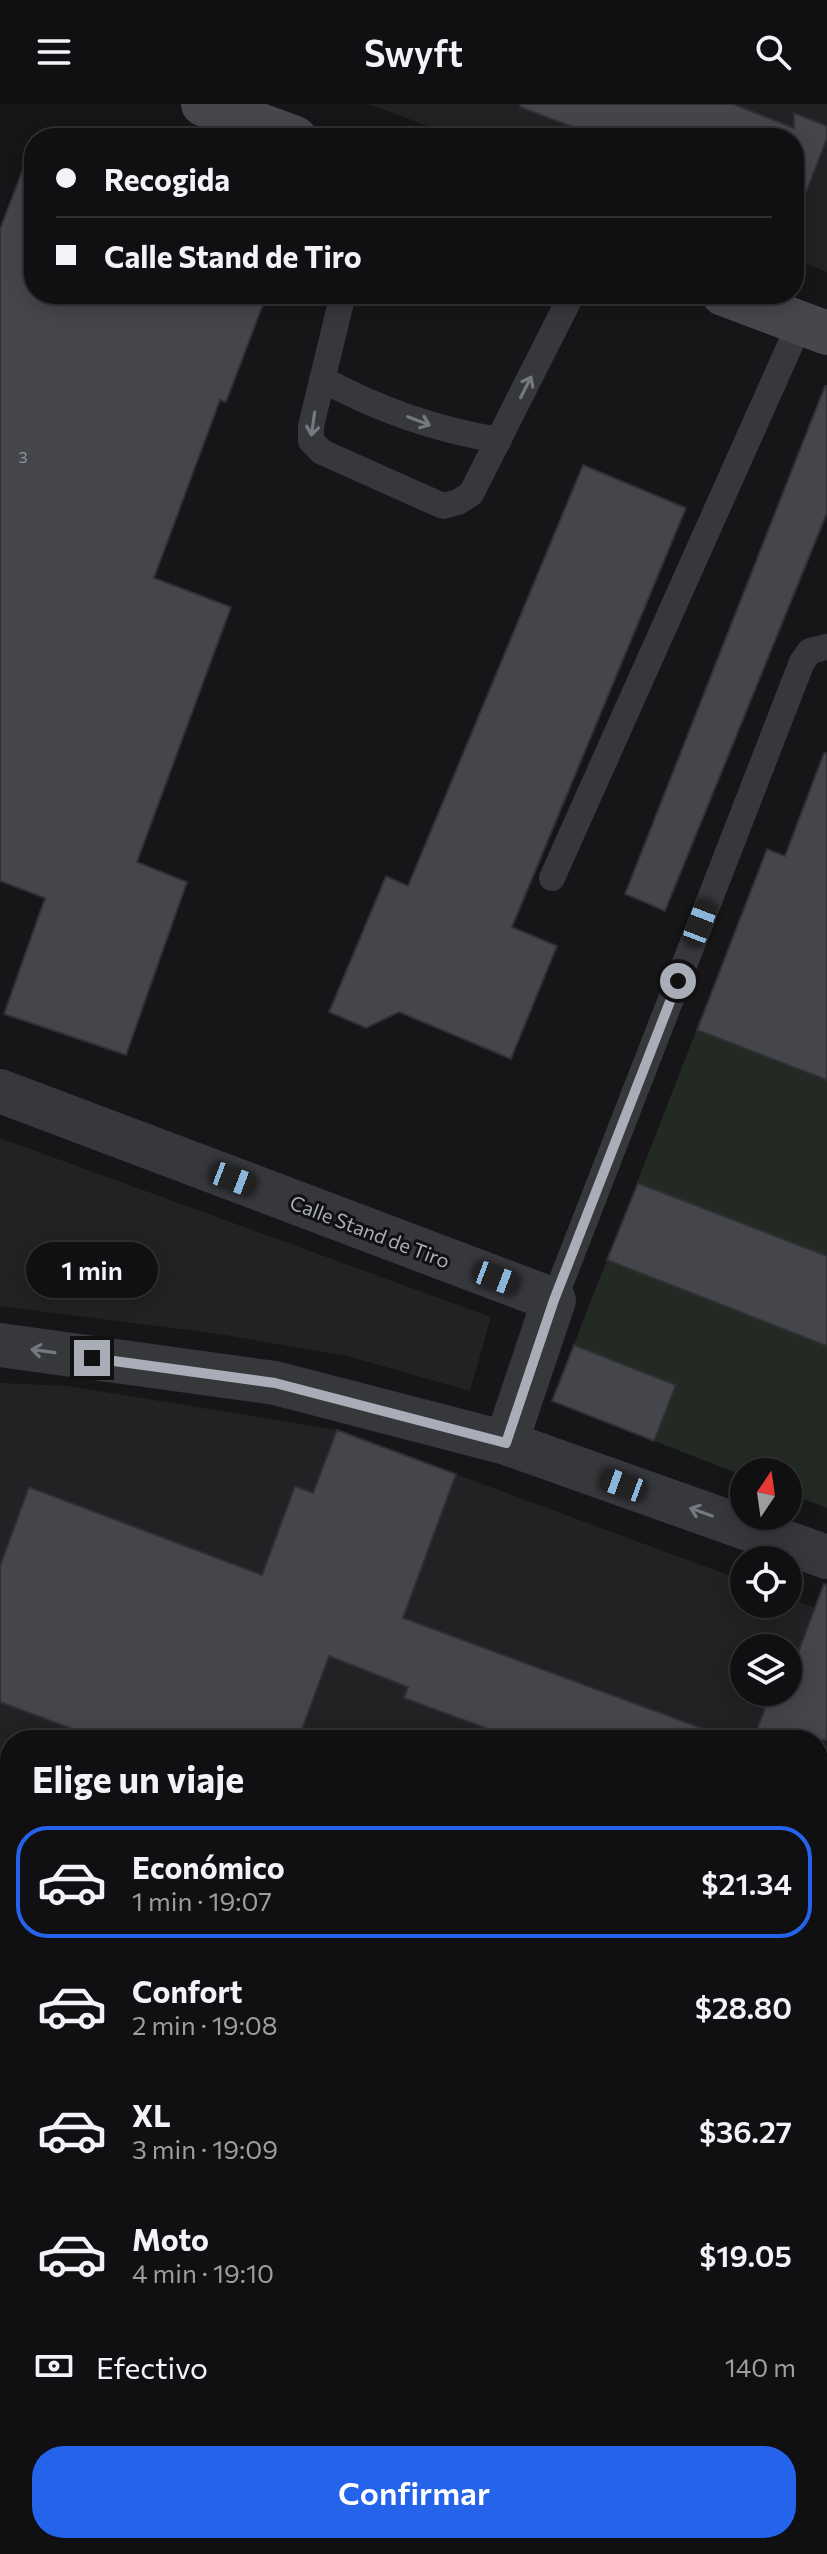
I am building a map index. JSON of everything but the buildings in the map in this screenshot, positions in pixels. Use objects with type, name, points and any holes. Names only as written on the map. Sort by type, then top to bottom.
[{"type":"street","points":[[203,104],[268,128]]},
{"type":"street","points":[[750,304],[814,328]]},
{"type":"street","name":"Calle Stand de Tiro","points":[[0,1091],[554,1300]]},
{"type":"street","points":[[506,1443],[554,1300]]},
{"type":"street","points":[[0,1345],[275,1383],[506,1443],[827,1557]]},
{"type":"lane","points":[[341,304],[311,426],[311,441],[322,452],[443,506],[471,494],[567,304]]},
{"type":"lane","points":[[552,878],[814,328]]},
{"type":"lane","points":[[322,379],[356,398],[436,428],[499,440]]},
{"type":"lane","points":[[554,1300],[802,662],[810,651],[827,647]]},
{"type":"shaded area","points":[[368,104],[827,104],[827,272],[804,263],[804,128],[434,128]]},
{"type":"shaded area","points":[[0,1138],[491,1317],[470,1391],[347,1356],[219,1334],[0,1306]]},
{"type":"shaded area","points":[[0,1383],[68,1386],[337,1430],[730,1576],[730,1618],[802,1618],[802,1603],[827,1612],[827,1730],[0,1730]]},
{"type":"green space","points":[[767,849],[827,872],[827,1508],[802,1498],[802,1458],[730,1458],[730,1471],[552,1401]]},
{"type":"route","points":[[92,1358],[275,1383],[506,1443],[554,1300],[678,981]]}]
